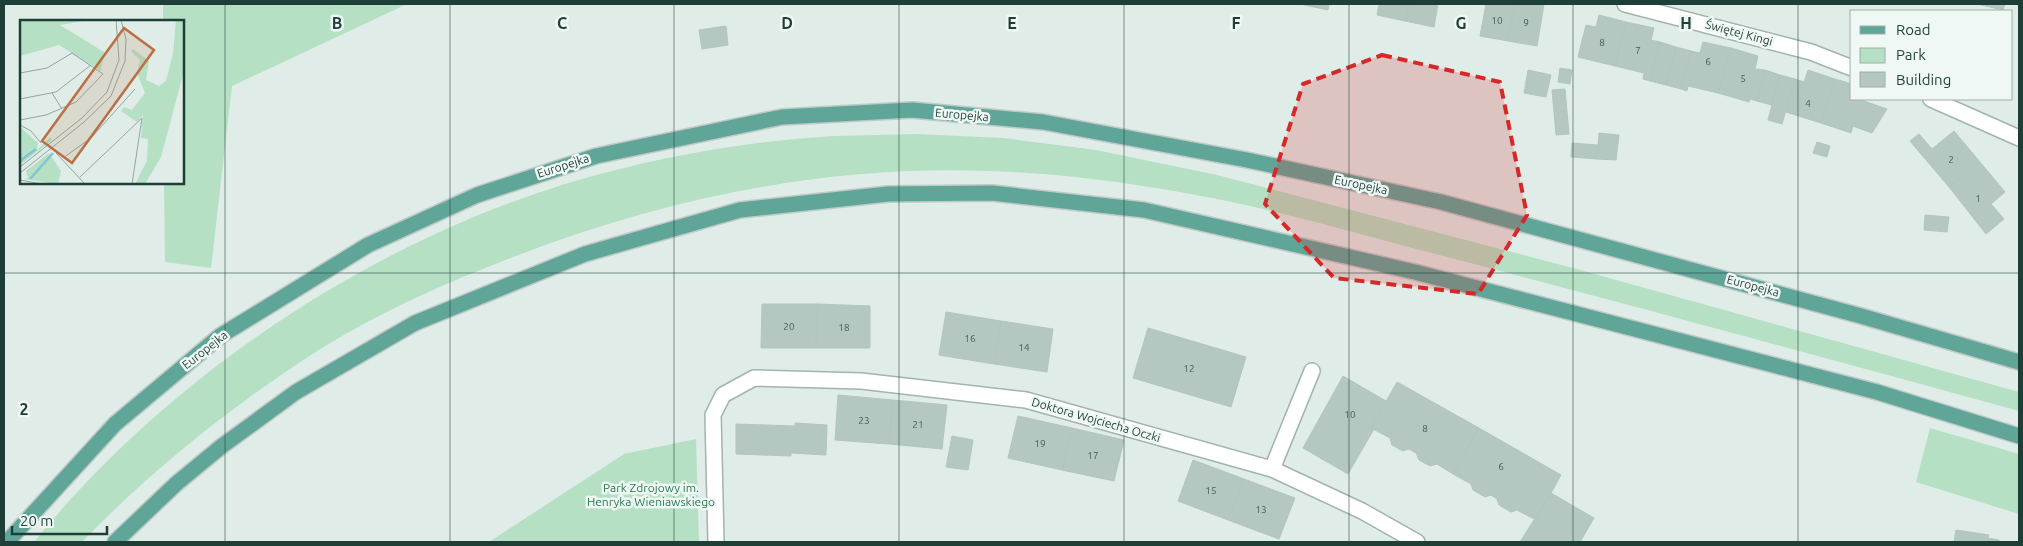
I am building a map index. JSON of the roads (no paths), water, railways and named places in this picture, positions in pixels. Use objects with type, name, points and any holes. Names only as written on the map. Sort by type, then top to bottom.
[{"type":"main road","name":"Europejka","points":[[7,542],[115,424],[220,336],[368,246],[477,195],[596,156],[782,117],[912,110],[1034,121],[1247,160],[1451,204],[1861,316],[2019,362]]},
{"type":"main road","points":[[115,542],[178,483],[222,446],[296,392],[415,324],[584,254],[740,210],[888,194],[992,193],[1144,210],[1415,272],[1867,390],[2019,436]]},
{"type":"street","name":"Świętej Kingi","points":[[1625,4],[1811,52],[1850,67]]},
{"type":"street","points":[[1932,100],[2019,138]]},
{"type":"street","points":[[1272,469],[1312,372]]},
{"type":"street","name":"Doktora Wojciecha Oczki","points":[[716,542],[713,415],[723,395],[754,378],[861,381],[1026,400],[1272,469],[1362,511],[1418,542]]},
{"type":"park label","name":"Park Zdrojowy im. Henryka Wieniawskiego","points":[[651,495]]}]
